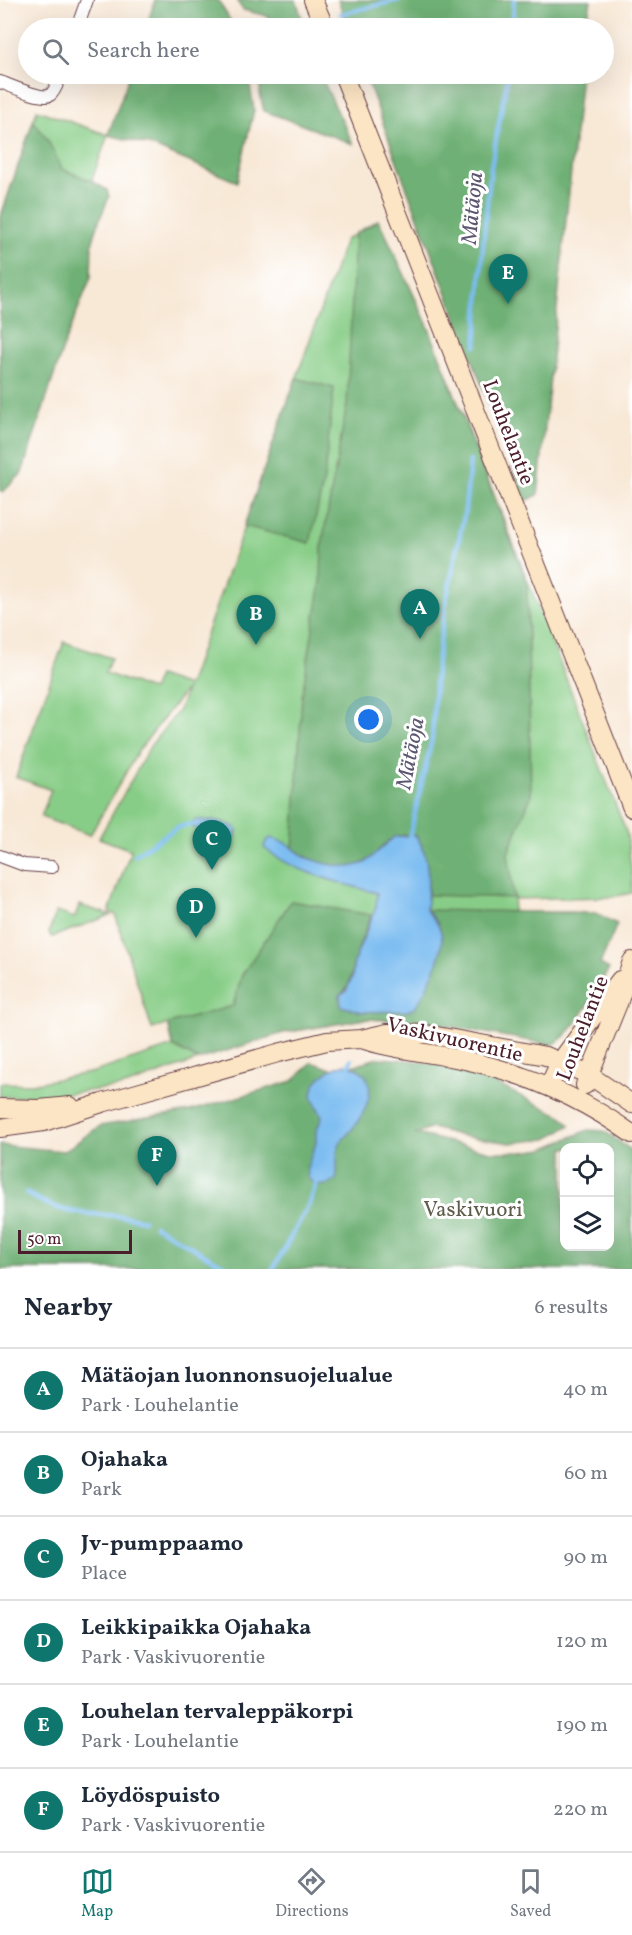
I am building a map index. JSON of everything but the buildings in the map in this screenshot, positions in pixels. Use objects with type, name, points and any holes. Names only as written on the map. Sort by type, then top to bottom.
[{"type":"main road","points":[[314,0],[321,18]]},
{"type":"main road","name":"Louhelantie","points":[[347,84],[390,187],[632,808]]},
{"type":"main road","name":"Louhelantie","points":[[549,1086],[560,1062],[629,966]]},
{"type":"main road","name":"Louhelantie","points":[[579,1100],[619,1002],[629,966]]},
{"type":"main road","name":"Vaskivuorentie","points":[[0,1128],[44,1122],[102,1103],[278,1053],[327,1041],[361,1040],[387,1033],[426,1034],[546,1056],[589,1075],[632,1104]]},
{"type":"main road","name":"Vaskivuorentie","points":[[361,1040],[386,1047],[483,1064],[549,1086],[579,1100],[632,1134]]},
{"type":"main road","name":"Vaskivuorentie","points":[[0,1108],[39,1109],[102,1103]]},
{"type":"street","points":[[81,18],[87,0]]},
{"type":"street","points":[[0,82],[46,96],[57,84]]},
{"type":"street","points":[[0,856],[24,865],[52,867]]},
{"type":"green space","points":[[155,0],[218,0],[229,18],[149,18]]},
{"type":"green space","points":[[236,0],[296,0],[302,18],[268,18],[243,10]]},
{"type":"green space","points":[[338,0],[591,0],[588,18],[345,18]]},
{"type":"green space","points":[[126,84],[250,84],[254,110],[237,182],[149,145],[108,135]]},
{"type":"green space","points":[[260,84],[325,84],[353,144],[264,111]]},
{"type":"green space","points":[[369,84],[580,84],[538,495],[526,501]]},
{"type":"green space","points":[[37,110],[108,135],[0,435],[0,219]]},
{"type":"green space","points":[[33,121],[48,141],[62,169],[92,181],[107,190],[109,197],[92,245],[91,277],[65,342],[22,473],[3,492],[0,491],[0,219]]},
{"type":"green space","points":[[378,220],[428,326],[627,834],[632,893],[612,897],[514,899],[513,912],[575,912],[462,1027],[421,1021],[365,1019],[283,1033],[242,975],[233,1006],[152,1029],[115,914],[109,912],[131,850],[99,838],[151,745],[179,710],[187,688],[139,750],[90,835],[41,817],[51,790],[16,777],[64,642],[111,658],[105,673],[152,690],[158,676],[188,686],[345,240]]},
{"type":"green space","points":[[378,220],[428,326],[527,583],[531,796],[508,853],[514,898],[428,895],[425,855],[415,835],[392,839],[364,863],[356,866],[327,865],[293,849],[302,695],[321,581],[322,544],[347,404],[355,234]]},
{"type":"green space","points":[[296,378],[334,388],[324,479],[310,543],[244,526]]},
{"type":"green space","points":[[291,901],[371,915],[358,949],[349,984],[340,995],[341,1006],[345,1007],[438,924],[426,910],[596,913],[617,924],[600,964],[609,969],[577,1022],[552,1045],[421,1021],[365,1019],[283,1033],[198,1060],[173,1046],[168,1024],[233,1006],[242,975]]},
{"type":"green space","points":[[79,905],[111,915],[52,937],[49,933],[56,912],[75,918]]},
{"type":"green space","points":[[173,1046],[198,1060],[125,1086],[50,1096],[0,1097],[0,1083],[31,1084],[94,1072]]},
{"type":"green space","name":"Vaskivuori","points":[[377,1058],[444,1066],[469,1073],[502,1087],[562,1116],[570,1125],[547,1139],[510,1143],[462,1136],[432,1128],[416,1134],[491,1152],[543,1149],[588,1130],[604,1131],[632,1151],[632,1269],[0,1269],[0,1145],[64,1151],[100,1126],[190,1111],[293,1081],[312,1062],[337,1071]]},
{"type":"water","points":[[196,820],[218,821],[236,827],[235,838],[230,839],[198,831],[189,824]]},
{"type":"water","points":[[415,835],[424,852],[428,871],[426,910],[440,929],[442,937],[439,958],[430,981],[415,1008],[407,1011],[362,1012],[341,1006],[340,995],[346,991],[352,978],[354,961],[376,907],[377,893],[304,871],[264,848],[266,841],[271,838],[286,843],[305,857],[327,864],[350,867],[365,863],[394,837]]},
{"type":"water","points":[[345,1064],[357,1068],[365,1075],[369,1083],[368,1101],[351,1131],[340,1143],[337,1152],[336,1180],[326,1185],[316,1185],[308,1178],[307,1167],[322,1117],[312,1092],[322,1076]]},
{"type":"waterway","points":[[341,14],[399,0]]},
{"type":"waterway","name":"Mätäoja","points":[[513,18],[514,0]]},
{"type":"waterway","name":"Mätäoja","points":[[476,346],[491,167],[506,84]]},
{"type":"waterway","name":"Mätäoja","points":[[409,839],[432,739],[436,668],[446,602],[465,510],[470,461]]},
{"type":"waterway","points":[[135,855],[178,827],[192,824]]},
{"type":"waterway","name":"Mätäoja","points":[[347,1071],[351,1060]]},
{"type":"waterway","name":"Mätäoja","points":[[273,1269],[310,1203],[317,1180]]},
{"type":"waterway","points":[[26,1193],[66,1210],[143,1220]]},
{"type":"waterway","points":[[155,1226],[230,1269]]},
{"type":"place","name":"Louhelan tervaleppäkorpi","points":[[508,304]]},
{"type":"place","name":"Mätäojan luonnonsuojelualue","points":[[420,639]]},
{"type":"place","name":"Ojahaka","points":[[256,645]]},
{"type":"place","name":"Jv-pumppaamo","points":[[212,870]]},
{"type":"place","name":"Leikkipaikka Ojahaka","points":[[196,938]]},
{"type":"place","name":"Löydöspuisto","points":[[157,1186]]}]
